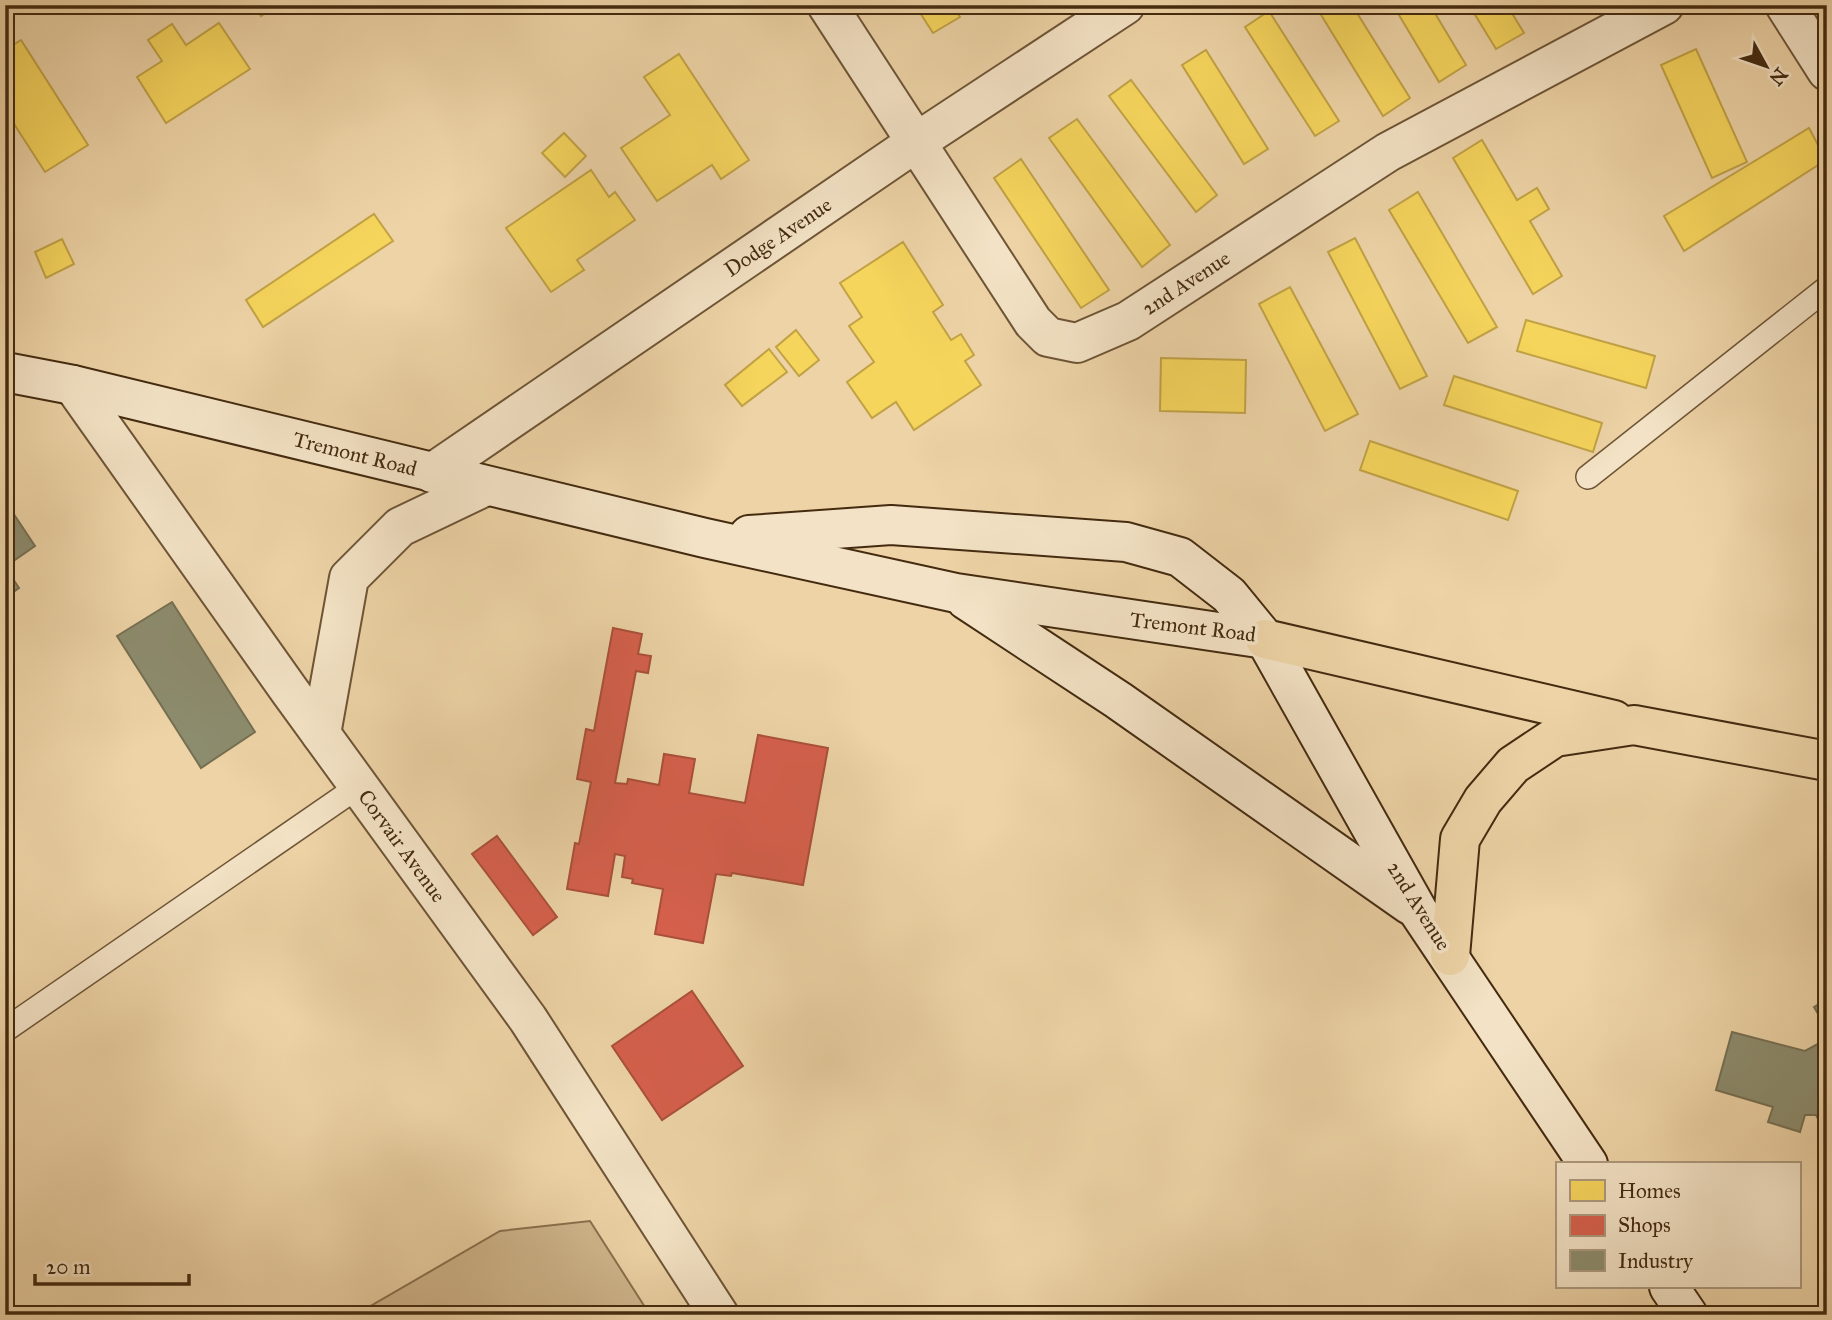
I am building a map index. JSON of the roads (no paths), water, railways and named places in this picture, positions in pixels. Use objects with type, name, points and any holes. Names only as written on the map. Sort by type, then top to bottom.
[{"type":"highway","points":[[1265,639],[1634,725],[1827,761]]},
{"type":"highway","points":[[1450,956],[1460,839],[1483,800],[1513,765],[1555,737],[1634,725]]},
{"type":"street","name":"2nd Avenue","points":[[827,5],[1032,321],[1048,337],[1077,343],[1128,321],[1388,152],[1664,5]]},
{"type":"street","name":"Dodge Avenue","points":[[432,473],[915,144],[1125,5]]},
{"type":"street","points":[[1785,5],[1827,71]]},
{"type":"street","name":"Tremont Road","points":[[5,372],[73,385],[705,538],[956,593],[1265,639]]},
{"type":"street","name":"Corvair Avenue","points":[[73,385],[528,1019],[719,1315]]},
{"type":"street","points":[[321,734],[349,578],[400,527],[486,486]]},
{"type":"street","name":"Tremont Road","points":[[705,538],[891,525],[1126,542],[1180,557],[1229,594],[1265,639]]},
{"type":"street","points":[[956,593],[1118,700],[1418,911]]},
{"type":"street","name":"2nd Avenue","points":[[1265,639],[1418,911],[1587,1162]]},
{"type":"lane","points":[[1588,477],[1827,288]]},
{"type":"lane","points":[[5,1030],[359,786]]}]
